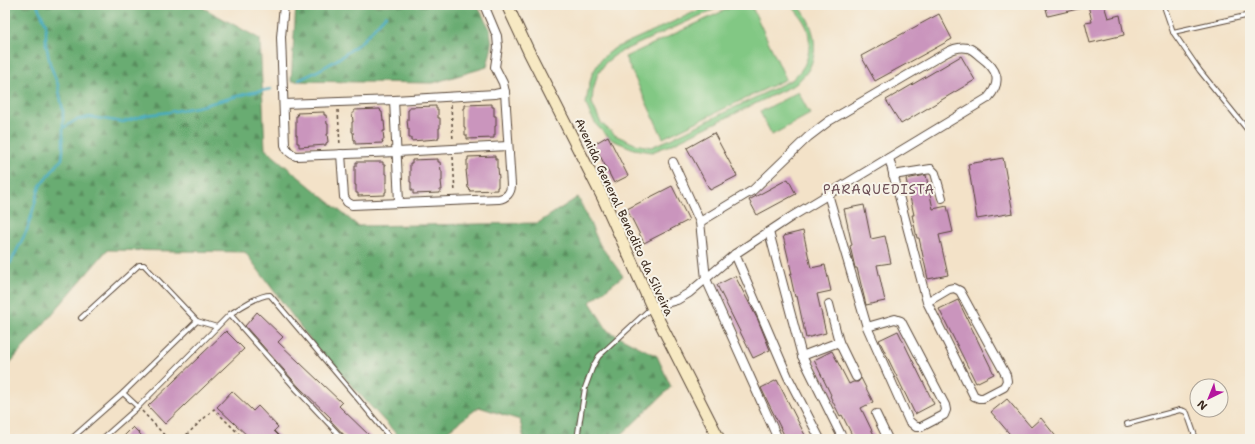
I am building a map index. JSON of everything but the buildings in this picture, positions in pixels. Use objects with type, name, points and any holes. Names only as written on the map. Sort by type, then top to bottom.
[{"type":"main road","name":"Avenida General Benedito da Silveira","points":[[507,5],[529,52],[603,198],[652,307],[719,439]]},
{"type":"street","points":[[284,5],[281,31],[286,145],[289,153],[296,156],[508,146]]},
{"type":"street","points":[[341,154],[344,197],[347,202],[352,205],[357,206],[399,202],[503,198],[508,195],[511,188],[506,92],[495,67],[498,36],[484,5]]},
{"type":"street","points":[[652,307],[677,300],[689,293],[735,254],[828,194],[988,98],[993,92],[997,83],[996,72],[989,63],[970,48],[956,48],[942,55],[829,121],[808,137],[753,190],[700,222]]},
{"type":"street","points":[[284,104],[394,100],[495,94],[506,92]]},
{"type":"street","points":[[394,100],[399,202]]},
{"type":"street","points":[[889,158],[927,302],[974,396],[983,398],[1004,387],[1007,381],[1006,375],[960,291],[954,288],[949,289],[927,302]]},
{"type":"street","points":[[673,162],[700,222],[706,279],[777,439]]},
{"type":"street","points":[[893,175],[931,169],[936,173],[942,198]]},
{"type":"street","points":[[828,194],[867,327],[909,421],[916,427],[921,427],[944,415],[946,410],[945,405],[901,321],[895,319],[867,327]]},
{"type":"street","points":[[769,232],[802,356],[843,439]]},
{"type":"street","points":[[735,254],[788,376],[820,439]]},
{"type":"street","points":[[828,304],[839,342],[856,377]]},
{"type":"street","points":[[802,356],[839,342]]},
{"type":"street","points":[[876,414],[888,439]]},
{"type":"lane","points":[[1165,5],[1173,32],[1200,70],[1250,133]]},
{"type":"lane","points":[[1173,32],[1250,15]]},
{"type":"lane","points":[[81,318],[139,265],[144,265],[197,321],[217,328]]},
{"type":"lane","points":[[102,439],[138,407],[230,314],[266,295],[270,295],[389,438]]},
{"type":"lane","points":[[578,439],[585,388],[592,366],[599,356],[652,307]]},
{"type":"lane","points":[[230,314],[343,439]]},
{"type":"lane","points":[[71,439],[122,393],[197,321]]},
{"type":"lane","points":[[122,393],[138,407]]},
{"type":"lane","points":[[1127,424],[1180,410],[1187,413],[1196,439]]},
{"type":"path","points":[[338,102],[341,154]]},
{"type":"path","points":[[138,407],[168,439]]},
{"type":"path","points":[[182,439],[214,409],[244,439]]},
{"type":"green space","points":[[5,5],[198,5],[260,39],[265,149],[358,226],[538,223],[578,197],[600,245],[623,276],[590,302],[608,331],[657,356],[671,387],[617,439],[524,439],[520,420],[479,407],[437,439],[401,439],[314,345],[245,252],[107,250],[5,369]]},
{"type":"green space","points":[[296,5],[477,5],[490,29],[492,46],[487,67],[433,83],[291,81]]},
{"type":"green space","points":[[710,5],[724,5],[618,53],[605,63],[597,76],[593,91],[592,103],[601,123],[615,135],[635,144],[651,147],[793,79],[804,66],[806,61],[809,50],[809,38],[807,28],[791,5],[798,5],[804,12],[814,37],[814,55],[807,72],[796,84],[670,145],[652,152],[634,149],[612,140],[597,126],[586,104],[592,74],[601,59],[615,48]]},
{"type":"green space","points":[[736,5],[751,5],[786,79],[663,138],[625,57]]},
{"type":"green space","points":[[798,92],[810,114],[772,135],[760,112]]},
{"type":"waterway","points":[[5,269],[11,262],[27,230],[40,186],[62,159],[63,111],[58,85],[50,64],[46,44],[46,24],[37,5]]},
{"type":"waterway","points":[[299,80],[348,52],[363,40],[386,15]]},
{"type":"waterway","points":[[63,128],[76,120],[90,117],[123,122],[146,115],[197,107],[249,93],[271,89]]},
{"type":"district","name":"PARAQUEDISTA","points":[[879,189]]}]
